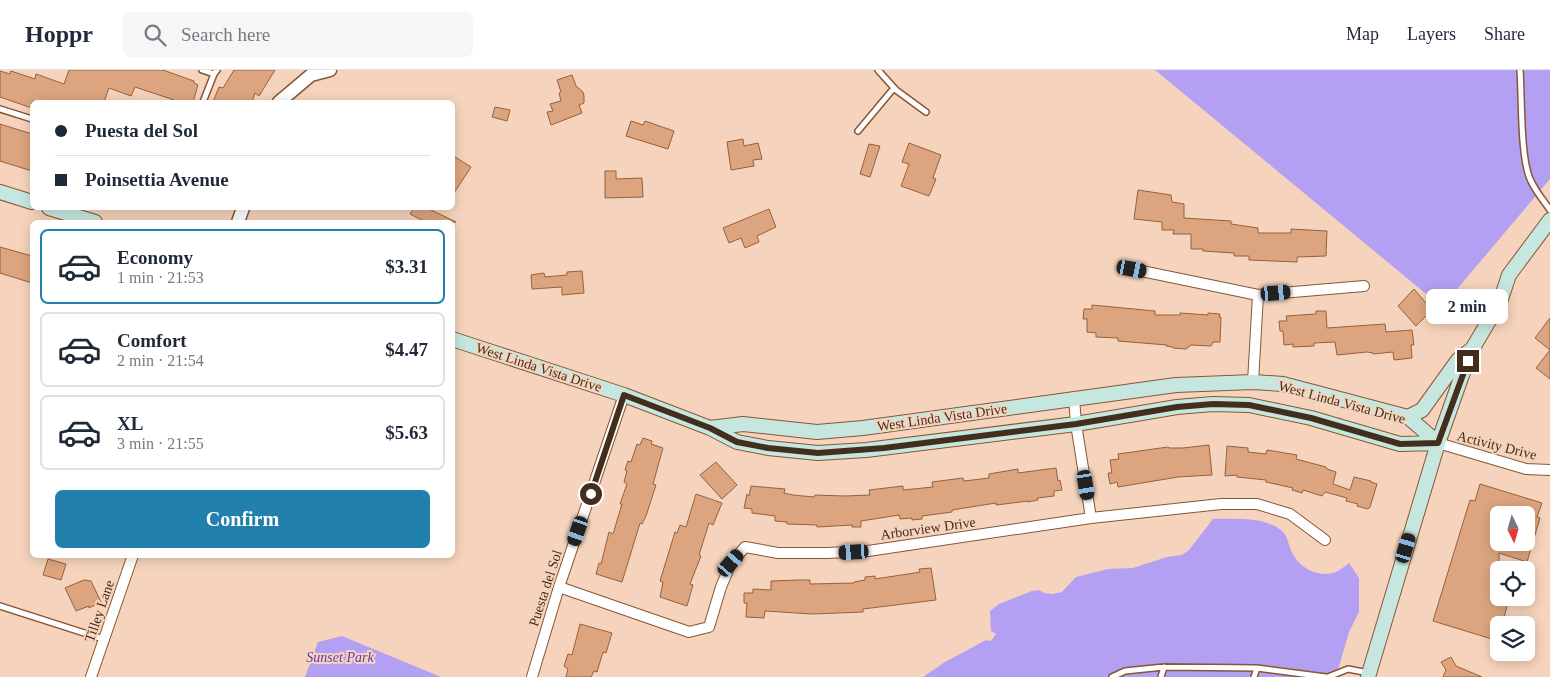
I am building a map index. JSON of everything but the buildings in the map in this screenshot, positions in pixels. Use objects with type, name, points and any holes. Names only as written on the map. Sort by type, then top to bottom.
[{"type":"main road","points":[[0,192],[30,201]]},
{"type":"main road","points":[[56,210],[88,220]]},
{"type":"main road","points":[[1369,675],[1438,443],[1462,375],[1474,346],[1500,302],[1510,275],[1550,220]]},
{"type":"main road","name":"West Linda Vista Drive","points":[[455,340],[624,395],[710,428],[737,442],[768,448],[818,453],[866,450],[1076,424],[1186,406],[1213,404],[1249,405],[1311,418],[1400,444],[1438,443]]},
{"type":"main road","points":[[1408,417],[1422,410],[1458,360],[1474,346]]},
{"type":"main road","name":"West Linda Vista Drive","points":[[710,428],[743,424],[817,432],[872,427],[1176,385],[1252,382],[1283,384],[1408,417],[1438,443]]},
{"type":"street","points":[[281,100],[311,75],[330,70]]},
{"type":"street","points":[[1132,269],[1258,295],[1364,286]]},
{"type":"street","points":[[1252,382],[1258,295]]},
{"type":"street","name":"Puesta del Sol","points":[[532,677],[559,587],[624,395]]},
{"type":"street","points":[[1074,398],[1076,424],[1091,518]]},
{"type":"street","name":"Activity Drive","points":[[1438,443],[1526,469],[1550,470]]},
{"type":"street","name":"Arborview Drive","points":[[559,587],[689,632],[709,626],[721,587],[731,563],[745,547],[778,553],[868,551],[1091,518],[1221,504],[1257,504],[1290,514],[1325,540]]},
{"type":"street","name":"Tilley Lane","points":[[91,677],[132,558]]},
{"type":"lane","points":[[202,70],[215,72],[203,100]]},
{"type":"lane","points":[[878,70],[894,88],[926,112]]},
{"type":"lane","points":[[1520,70],[1527,168],[1530,181],[1550,210]]},
{"type":"lane","points":[[858,131],[894,88]]},
{"type":"lane","points":[[0,109],[30,118]]},
{"type":"lane","points":[[0,606],[103,639]]},
{"type":"lane","points":[[1112,677],[1125,671],[1164,667],[1257,668],[1327,677],[1348,668],[1369,675]]},
{"type":"lane","points":[[1161,677],[1164,667]]},
{"type":"lane","points":[[1254,677],[1257,668]]},
{"type":"green space","points":[[1155,70],[1550,70],[1550,179],[1442,307]]},
{"type":"green space","points":[[1213,519],[1247,519],[1271,524],[1282,530],[1293,554],[1300,564],[1317,573],[1330,574],[1349,563],[1359,578],[1359,612],[1349,632],[1336,677],[923,677],[945,662],[986,640],[991,641],[996,634],[991,631],[990,611],[999,604],[1032,591],[1039,590],[1052,594],[1062,592],[1076,577],[1108,569],[1133,568],[1167,557],[1182,555],[1189,550]]},
{"type":"green space","name":"Sunset Park","points":[[342,636],[441,677],[305,677],[318,642]]},
{"type":"route","points":[[591,494],[624,395],[710,428],[737,442],[768,448],[818,453],[884,448],[1076,424],[1177,407],[1213,404],[1249,405],[1311,418],[1400,444],[1438,443],[1468,361]]}]
